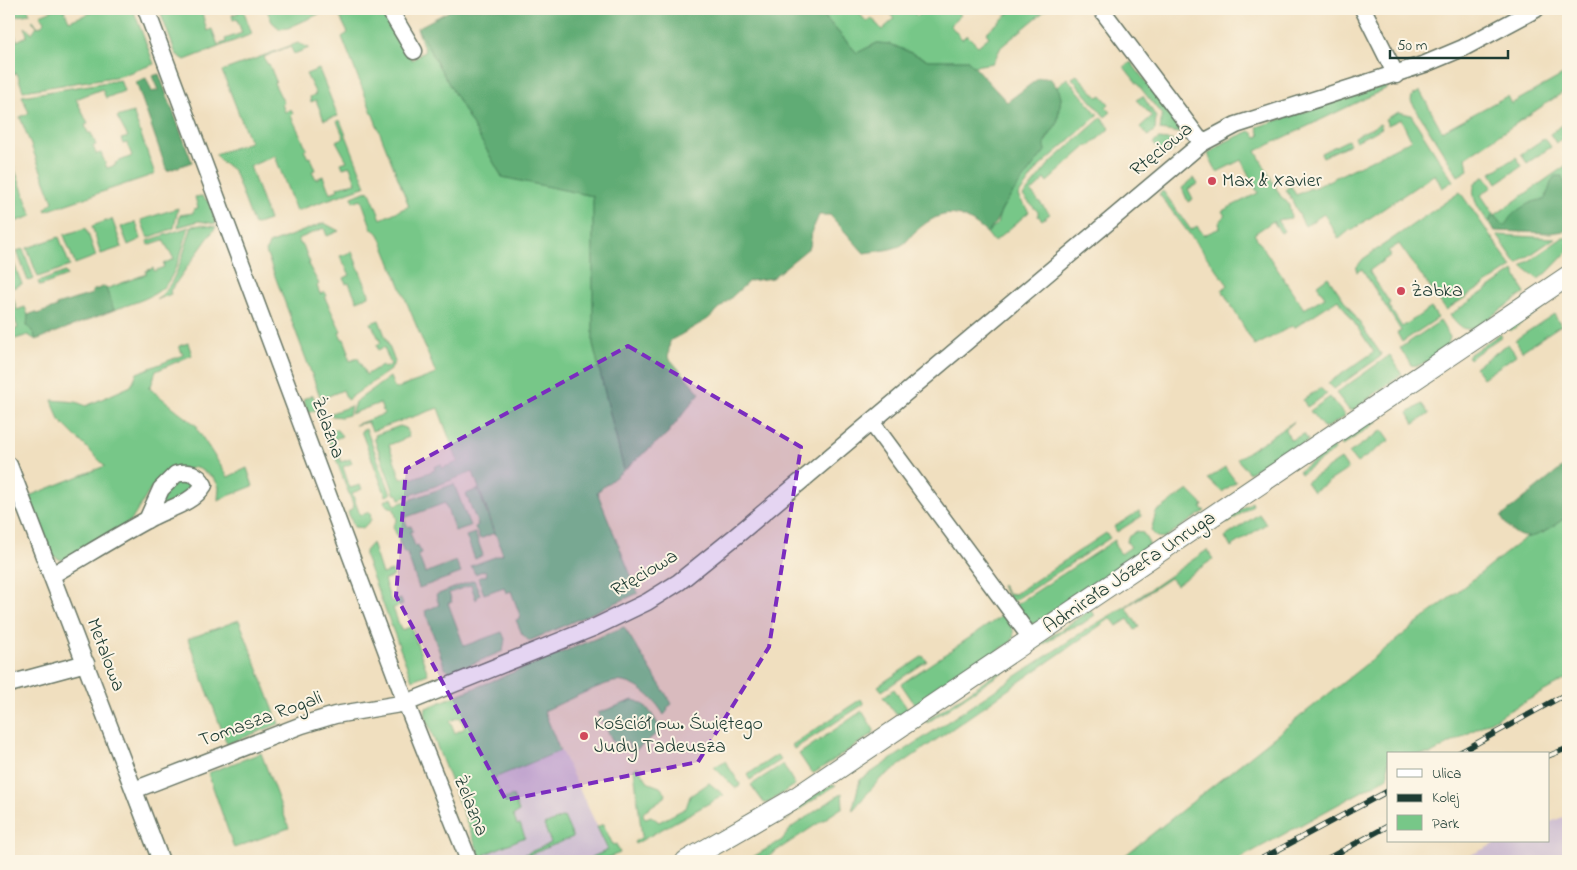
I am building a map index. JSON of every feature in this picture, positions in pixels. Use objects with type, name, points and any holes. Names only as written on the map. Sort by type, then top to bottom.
[{"type":"street","name":"Żelazna","points":[[146,9],[406,703],[468,861]]},
{"type":"street","points":[[389,9],[414,51]]},
{"type":"street","points":[[1101,9],[1202,143]]},
{"type":"street","points":[[1363,9],[1396,75]]},
{"type":"street","name":"Rtęciowa","points":[[406,703],[595,627],[647,602],[679,582],[872,423],[1202,143],[1236,125],[1396,75],[1462,48],[1536,9]]},
{"type":"street","name":"Admirała Józefa Unruga","points":[[686,861],[795,798],[1568,276]]},
{"type":"street","points":[[872,423],[1031,638]]},
{"type":"street","name":"Metalowa","points":[[9,465],[161,861]]},
{"type":"street","points":[[52,575],[148,520]]},
{"type":"street","points":[[9,684],[86,663]]},
{"type":"street","name":"Tomasza Rogali","points":[[134,790],[302,725],[335,715],[406,703]]},
{"type":"highlighted area","points":[[628,346],[801,447],[769,647],[698,762],[506,800],[396,596],[406,469]]},
{"type":"shaded area","points":[[561,751],[611,855],[597,861],[488,861],[461,790]]},
{"type":"shaded area","points":[[1568,815],[1568,861],[1457,861],[1499,842],[1550,842],[1550,822]]},
{"type":"green space","points":[[9,9],[28,9],[30,14],[16,16],[9,27]]},
{"type":"green space","points":[[55,9],[64,9],[69,21],[101,9],[133,9],[154,64],[120,76],[23,91],[17,73],[9,75],[9,35],[14,32],[17,41],[27,36],[25,27],[32,33],[37,26],[32,21],[33,20],[38,27],[41,26],[45,21],[40,15]]},
{"type":"green space","points":[[159,9],[201,9],[207,31],[212,29],[218,45],[226,42],[225,39],[242,33],[237,19],[233,20],[232,15],[238,13],[237,9],[243,9],[252,34],[185,60],[176,54]]},
{"type":"green space","points":[[330,9],[288,28],[280,29],[272,22],[267,10]]},
{"type":"green space","points":[[336,9],[382,9],[412,60],[425,51],[417,28],[502,177],[593,196],[593,344],[624,470],[597,492],[638,593],[529,641],[522,634],[516,620],[521,618],[511,591],[506,593],[504,587],[484,594],[478,578],[487,575],[485,570],[475,574],[471,566],[503,554],[473,472],[400,499],[398,494],[395,495],[374,438],[376,437],[375,435],[400,426],[406,428],[409,437],[389,445],[401,479],[410,476],[411,479],[435,470],[434,467],[441,464],[442,468],[458,462],[438,408],[372,431],[368,422],[355,425],[384,414],[380,403],[351,414],[355,402],[390,377],[395,389],[436,374],[379,234],[372,229],[361,199],[353,202],[352,197],[369,190],[381,219],[409,206],[342,37],[348,33]]},
{"type":"green space","points":[[453,9],[820,9],[819,11],[857,53],[877,43],[890,44],[928,60],[968,60],[1007,102],[1039,78],[1050,78],[1059,90],[1061,98],[1057,124],[1045,141],[1045,151],[1005,204],[995,223],[987,233],[960,216],[943,215],[926,223],[901,245],[886,250],[864,253],[830,215],[819,215],[812,231],[810,247],[772,278],[749,281],[708,319],[670,341],[668,357],[700,393],[667,434],[624,470],[593,344],[593,196],[502,177],[417,28]]},
{"type":"green space","points":[[820,9],[855,9],[867,22],[872,18],[882,30],[894,19],[891,15],[898,9],[920,9],[914,14],[918,16],[926,9],[956,9],[961,15],[950,25],[962,39],[967,35],[978,46],[989,37],[986,33],[1014,9],[1047,9],[1001,47],[993,63],[974,66],[968,60],[928,60],[890,44],[877,43],[857,53]]},
{"type":"green space","points":[[298,43],[309,48],[294,54],[290,46],[264,57],[276,81],[274,83],[284,103],[282,104],[285,112],[291,109],[293,114],[291,116],[307,149],[304,150],[308,158],[310,157],[315,170],[312,171],[316,179],[323,176],[330,193],[338,190],[337,187],[356,183],[350,166],[343,168],[341,163],[347,161],[336,141],[344,138],[337,121],[340,120],[366,186],[296,211],[275,156],[250,166],[269,220],[254,225],[234,171],[217,158],[216,154],[250,142],[222,71]]},
{"type":"green space","points":[[1131,62],[1182,131],[1180,133],[1160,130],[1162,115],[1124,67]]},
{"type":"green space","points":[[319,69],[338,116],[324,120],[316,100],[311,102],[310,97],[316,94],[306,74]]},
{"type":"green space","points":[[1568,72],[1568,89],[1466,157],[1468,170],[1458,176],[1411,101],[1412,96],[1420,91],[1442,131],[1507,96],[1511,104]]},
{"type":"green space","points":[[159,74],[192,162],[167,171],[136,82],[146,78],[152,92],[158,90],[152,76]]},
{"type":"green space","points":[[1077,75],[1098,97],[1101,95],[1109,104],[1106,107],[1111,112],[1105,117],[1072,78]]},
{"type":"green space","points":[[1067,78],[1098,115],[1039,167],[1018,196],[1029,212],[994,242],[987,233],[997,224],[1001,210],[1057,124],[1061,98],[1057,87]]},
{"type":"green space","points":[[120,80],[124,91],[106,98],[102,89],[76,99],[88,124],[85,125],[96,145],[93,146],[96,154],[101,153],[107,168],[132,156],[127,143],[123,144],[121,139],[128,137],[117,117],[133,112],[155,174],[46,211],[45,209],[53,202],[20,117],[29,113],[22,96]]},
{"type":"green space","points":[[1384,86],[1387,88],[1256,151],[1281,197],[1288,203],[1291,218],[1277,220],[1284,231],[1281,233],[1273,221],[1254,234],[1304,309],[1325,297],[1317,285],[1328,277],[1381,354],[1380,357],[1334,389],[1328,383],[1374,352],[1338,299],[1294,328],[1292,326],[1255,346],[1222,290],[1228,285],[1159,194],[1163,191],[1191,230],[1197,226],[1204,235],[1220,228],[1219,223],[1225,216],[1222,211],[1258,193],[1241,160],[1217,172],[1208,154],[1225,142],[1250,131],[1256,137],[1260,136],[1257,127]]},
{"type":"green space","points":[[1143,96],[1156,117],[1155,130],[1148,136],[1140,127],[1152,116],[1136,100]]},
{"type":"green space","points":[[1399,112],[1411,115],[1453,181],[1442,188],[1435,174],[1351,229],[1339,239],[1324,214],[1305,226],[1286,189],[1291,186],[1296,195],[1312,189],[1411,140],[1401,119],[1388,125],[1385,119]]},
{"type":"green space","points":[[1101,118],[1110,128],[1047,182],[1045,179],[1031,192],[1050,214],[1042,220],[1038,216],[1038,212],[1023,196],[1050,163]]},
{"type":"green space","points":[[1568,121],[1568,135],[1556,143],[1550,134]]},
{"type":"green space","points":[[1380,124],[1382,128],[1356,141],[1354,137]]},
{"type":"green space","points":[[1545,138],[1551,147],[1527,163],[1521,154]]},
{"type":"green space","points":[[1159,139],[1181,142],[1172,152],[1167,150],[1162,154],[1153,143]]},
{"type":"green space","points":[[1348,140],[1350,144],[1323,157],[1321,153]]},
{"type":"green space","points":[[9,154],[32,216],[9,224]]},
{"type":"green space","points":[[1516,157],[1522,166],[1497,183],[1491,173]]},
{"type":"green space","points":[[1568,164],[1568,194],[1506,231],[1495,215]]},
{"type":"green space","points":[[1485,176],[1492,187],[1481,195],[1493,213],[1489,223],[1474,198],[1476,182]]},
{"type":"green space","points":[[1555,176],[1562,176],[1566,188],[1568,188],[1568,226],[1565,231],[1550,233],[1495,231],[1489,223],[1493,213],[1501,224],[1506,225],[1516,212],[1527,204],[1544,200]]},
{"type":"green space","points":[[1194,178],[1198,184],[1188,189],[1193,199],[1188,202],[1182,188]]},
{"type":"green space","points":[[1460,192],[1512,267],[1446,310],[1399,244],[1388,251],[1391,255],[1369,271],[1390,303],[1388,305],[1402,327],[1431,308],[1438,318],[1402,342],[1397,333],[1401,331],[1400,329],[1362,269],[1357,272],[1356,268],[1363,259]]},
{"type":"green space","points":[[202,196],[210,203],[216,224],[199,221],[178,227],[180,215],[193,213],[194,209],[198,208],[195,197]]},
{"type":"green space","points":[[178,208],[174,228],[148,238],[141,220]]},
{"type":"green space","points":[[112,219],[122,247],[101,254],[92,226]]},
{"type":"green space","points":[[136,222],[141,239],[128,245],[121,227]]},
{"type":"green space","points":[[324,223],[339,231],[327,236],[324,228],[298,239],[301,245],[303,245],[310,263],[308,264],[319,284],[317,286],[320,294],[325,292],[327,296],[325,298],[341,331],[339,332],[349,352],[347,353],[350,361],[358,358],[366,375],[382,365],[384,368],[391,365],[384,347],[378,350],[377,345],[381,343],[371,323],[379,320],[395,362],[390,370],[347,400],[343,390],[321,399],[266,252],[269,244]]},
{"type":"green space","points":[[192,226],[216,227],[170,291],[171,294],[156,300],[163,294],[174,277]]},
{"type":"green space","points":[[189,227],[175,270],[166,285],[138,302],[114,310],[106,289],[146,274],[146,271],[153,268],[154,271],[164,267],[163,264],[174,259],[163,240],[148,245],[147,241]]},
{"type":"green space","points":[[86,228],[96,256],[75,264],[64,235]]},
{"type":"green space","points":[[1497,235],[1555,238],[1517,264]]},
{"type":"green space","points":[[59,237],[70,266],[38,277],[27,248]]},
{"type":"green space","points":[[1562,238],[1568,238],[1568,251],[1547,273],[1538,279],[1522,266]]},
{"type":"green space","points":[[23,249],[34,279],[28,281],[17,251]]},
{"type":"green space","points":[[352,252],[369,294],[369,296],[357,301],[349,283],[346,284],[344,278],[350,275],[340,256]]},
{"type":"green space","points":[[9,254],[22,284],[10,289],[17,310],[25,307],[29,318],[27,326],[34,333],[36,340],[28,335],[9,341],[9,332],[18,328],[9,304]]},
{"type":"green space","points":[[1514,271],[1525,293],[1473,329],[1465,329],[1457,324],[1450,315]]},
{"type":"green space","points":[[65,272],[67,276],[40,286],[38,282]]},
{"type":"green space","points":[[105,286],[114,310],[36,340],[34,333],[27,326],[28,315],[36,312],[37,314],[57,307],[56,305],[92,294],[92,291]]},
{"type":"green space","points":[[1546,302],[1548,305],[1510,331],[1508,328]]},
{"type":"green space","points":[[1554,314],[1561,325],[1522,351],[1515,340]]},
{"type":"green space","points":[[1440,321],[1450,337],[1449,342],[1441,352],[1429,361],[1411,365],[1400,348]]},
{"type":"green space","points":[[1500,334],[1502,336],[1469,359],[1467,356]]},
{"type":"green space","points":[[188,343],[192,355],[156,371],[151,386],[148,387],[198,427],[197,429],[228,477],[247,468],[253,486],[218,500],[219,487],[214,478],[196,467],[165,476],[152,487],[131,521],[73,558],[61,560],[53,556],[29,496],[105,466],[59,420],[52,400],[76,402],[86,406],[131,386],[137,373],[183,355],[179,346]]},
{"type":"green space","points":[[1508,344],[1516,355],[1483,378],[1475,367]]},
{"type":"green space","points":[[1390,355],[1402,374],[1353,410],[1349,410],[1336,393]]},
{"type":"green space","points":[[1320,388],[1327,394],[1307,407],[1303,400]]},
{"type":"green space","points":[[313,395],[318,409],[308,413],[303,399]]},
{"type":"green space","points":[[1330,397],[1345,416],[1328,427],[1323,427],[1310,411]]},
{"type":"green space","points":[[1422,404],[1429,414],[1414,424],[1408,413]]},
{"type":"green space","points":[[351,406],[349,415],[341,417],[332,416],[331,413]]},
{"type":"green space","points":[[1375,418],[1377,422],[1342,446],[1340,442]]},
{"type":"green space","points":[[1295,421],[1285,430],[1291,440],[1304,434],[1308,440],[1306,443],[1281,454],[1249,473],[1237,459]]},
{"type":"green space","points":[[366,429],[391,494],[386,496],[361,431]]},
{"type":"green space","points":[[325,430],[337,430],[342,436],[333,440],[341,462],[350,459],[352,463],[343,467],[350,488],[360,485],[362,489],[352,493],[360,515],[370,512],[371,520],[363,528],[354,527],[348,512],[354,507]]},
{"type":"green space","points":[[1383,430],[1390,440],[1357,463],[1349,453]]},
{"type":"green space","points":[[1333,447],[1335,450],[1301,474],[1299,471]]},
{"type":"green space","points":[[1341,459],[1348,469],[1313,492],[1306,482]]},
{"type":"green space","points":[[1568,463],[1568,516],[1549,529],[1533,536],[1525,537],[1509,528],[1501,517]]},
{"type":"green space","points":[[1225,467],[1236,482],[1222,492],[1208,479]]},
{"type":"green space","points":[[188,476],[195,482],[190,494],[158,508],[166,488]]},
{"type":"green space","points":[[454,484],[470,526],[455,531],[445,503],[404,518],[408,527],[411,526],[413,531],[410,532],[415,546],[418,545],[421,553],[418,554],[425,573],[456,561],[461,573],[419,588],[407,553],[404,553],[393,526],[397,520],[394,509],[386,505],[384,501],[392,498],[395,505]]},
{"type":"green space","points":[[478,489],[494,533],[480,539],[475,527],[478,525],[466,494]]},
{"type":"green space","points":[[1188,490],[1203,505],[1201,508],[1205,511],[1164,538],[1157,537],[1151,531],[1156,512]]},
{"type":"green space","points":[[1252,502],[1253,505],[1227,524],[1225,520]]},
{"type":"green space","points":[[1139,511],[1142,516],[1117,532],[1114,527]]},
{"type":"green space","points":[[1259,514],[1266,524],[1231,547],[1225,537]]},
{"type":"green space","points":[[1568,516],[1568,678],[1435,752],[1387,752],[1387,778],[1235,861],[1118,861],[1525,538],[1543,533]]},
{"type":"green space","points":[[1137,531],[1143,533],[1151,547],[1036,624],[1030,623],[1014,606],[1115,540],[1115,546],[1121,554],[1131,547],[1127,542],[1128,537]]},
{"type":"green space","points":[[475,533],[483,555],[475,559],[466,536]]},
{"type":"green space","points":[[1106,533],[1110,538],[1012,602],[1001,586],[1007,593],[1015,594]]},
{"type":"green space","points":[[372,543],[382,574],[392,571],[394,576],[384,580],[391,602],[401,599],[403,605],[393,608],[401,630],[411,627],[428,674],[412,680],[365,557],[365,551]]},
{"type":"green space","points":[[1207,550],[1213,559],[1176,585],[1170,578],[1126,607],[1139,627],[1135,630],[1128,619],[1117,626],[1111,618],[880,779],[852,811],[860,780],[1084,631],[1126,606]]},
{"type":"green space","points":[[474,580],[480,594],[476,600],[471,585],[449,593],[452,602],[448,603],[464,646],[502,632],[505,639],[503,651],[450,673],[445,668],[425,611],[439,605],[436,595]]},
{"type":"green space","points":[[1090,610],[1095,615],[1082,624],[1065,630],[927,723],[926,721]]},
{"type":"green space","points":[[1003,615],[1013,631],[1014,635],[1011,642],[916,706],[901,684]]},
{"type":"green space","points":[[239,620],[279,724],[227,744],[188,639]]},
{"type":"green space","points":[[624,627],[672,704],[667,708],[668,710],[664,715],[649,696],[636,686],[629,683],[613,682],[544,711],[560,751],[494,778],[502,800],[513,796],[519,812],[513,815],[517,825],[520,824],[525,837],[485,854],[488,861],[482,861],[425,716],[426,708]],"holes":[[[460,717],[465,728],[455,733],[450,721]]]},
{"type":"green space","points":[[923,656],[927,661],[882,691],[878,686]]},
{"type":"green space","points":[[894,689],[909,711],[901,715],[895,713],[883,697]]},
{"type":"green space","points":[[861,699],[864,704],[794,749],[792,745]]},
{"type":"green space","points":[[633,700],[647,708],[661,730],[632,753],[627,741],[622,743],[624,748],[618,751],[598,713]]},
{"type":"green space","points":[[862,711],[874,730],[873,734],[814,773],[811,772],[799,754]]},
{"type":"green space","points":[[261,753],[289,828],[234,848],[208,773]]},
{"type":"green space","points":[[777,755],[781,760],[750,780],[747,775]]},
{"type":"green space","points":[[725,761],[740,784],[739,787],[735,788],[714,767]]},
{"type":"green space","points":[[783,764],[795,785],[768,803],[764,803],[751,785]]},
{"type":"green space","points":[[638,767],[649,783],[660,787],[666,794],[665,797],[644,811],[643,816],[646,818],[651,816],[659,822],[686,808],[690,796],[709,783],[724,795],[635,844],[634,842],[642,837],[634,769]]},
{"type":"green space","points":[[832,784],[836,785],[797,811],[786,822],[801,804]]},
{"type":"green space","points":[[842,793],[843,807],[761,861],[746,861],[782,840],[792,827]]},
{"type":"green space","points":[[564,817],[573,837],[524,857],[525,861],[496,861],[515,854],[516,858],[551,843],[544,825]]},
{"type":"green space","points":[[603,824],[613,845],[616,844],[620,853],[600,861],[583,861],[608,850],[597,827]]},
{"type":"railway","points":[[1461,752],[1568,693]]},
{"type":"railway","points":[[1550,755],[1568,748]]},
{"type":"railway","points":[[1257,861],[1387,792]]},
{"type":"railway","points":[[1323,861],[1387,827]]},
{"type":"place","name":"Max & Xavier","points":[[1212,181]]},
{"type":"place","name":"Żabka","points":[[1401,291]]},
{"type":"place","name":"Kościół pw. Świętego Judy Tadeusza","points":[[584,736]]}]
